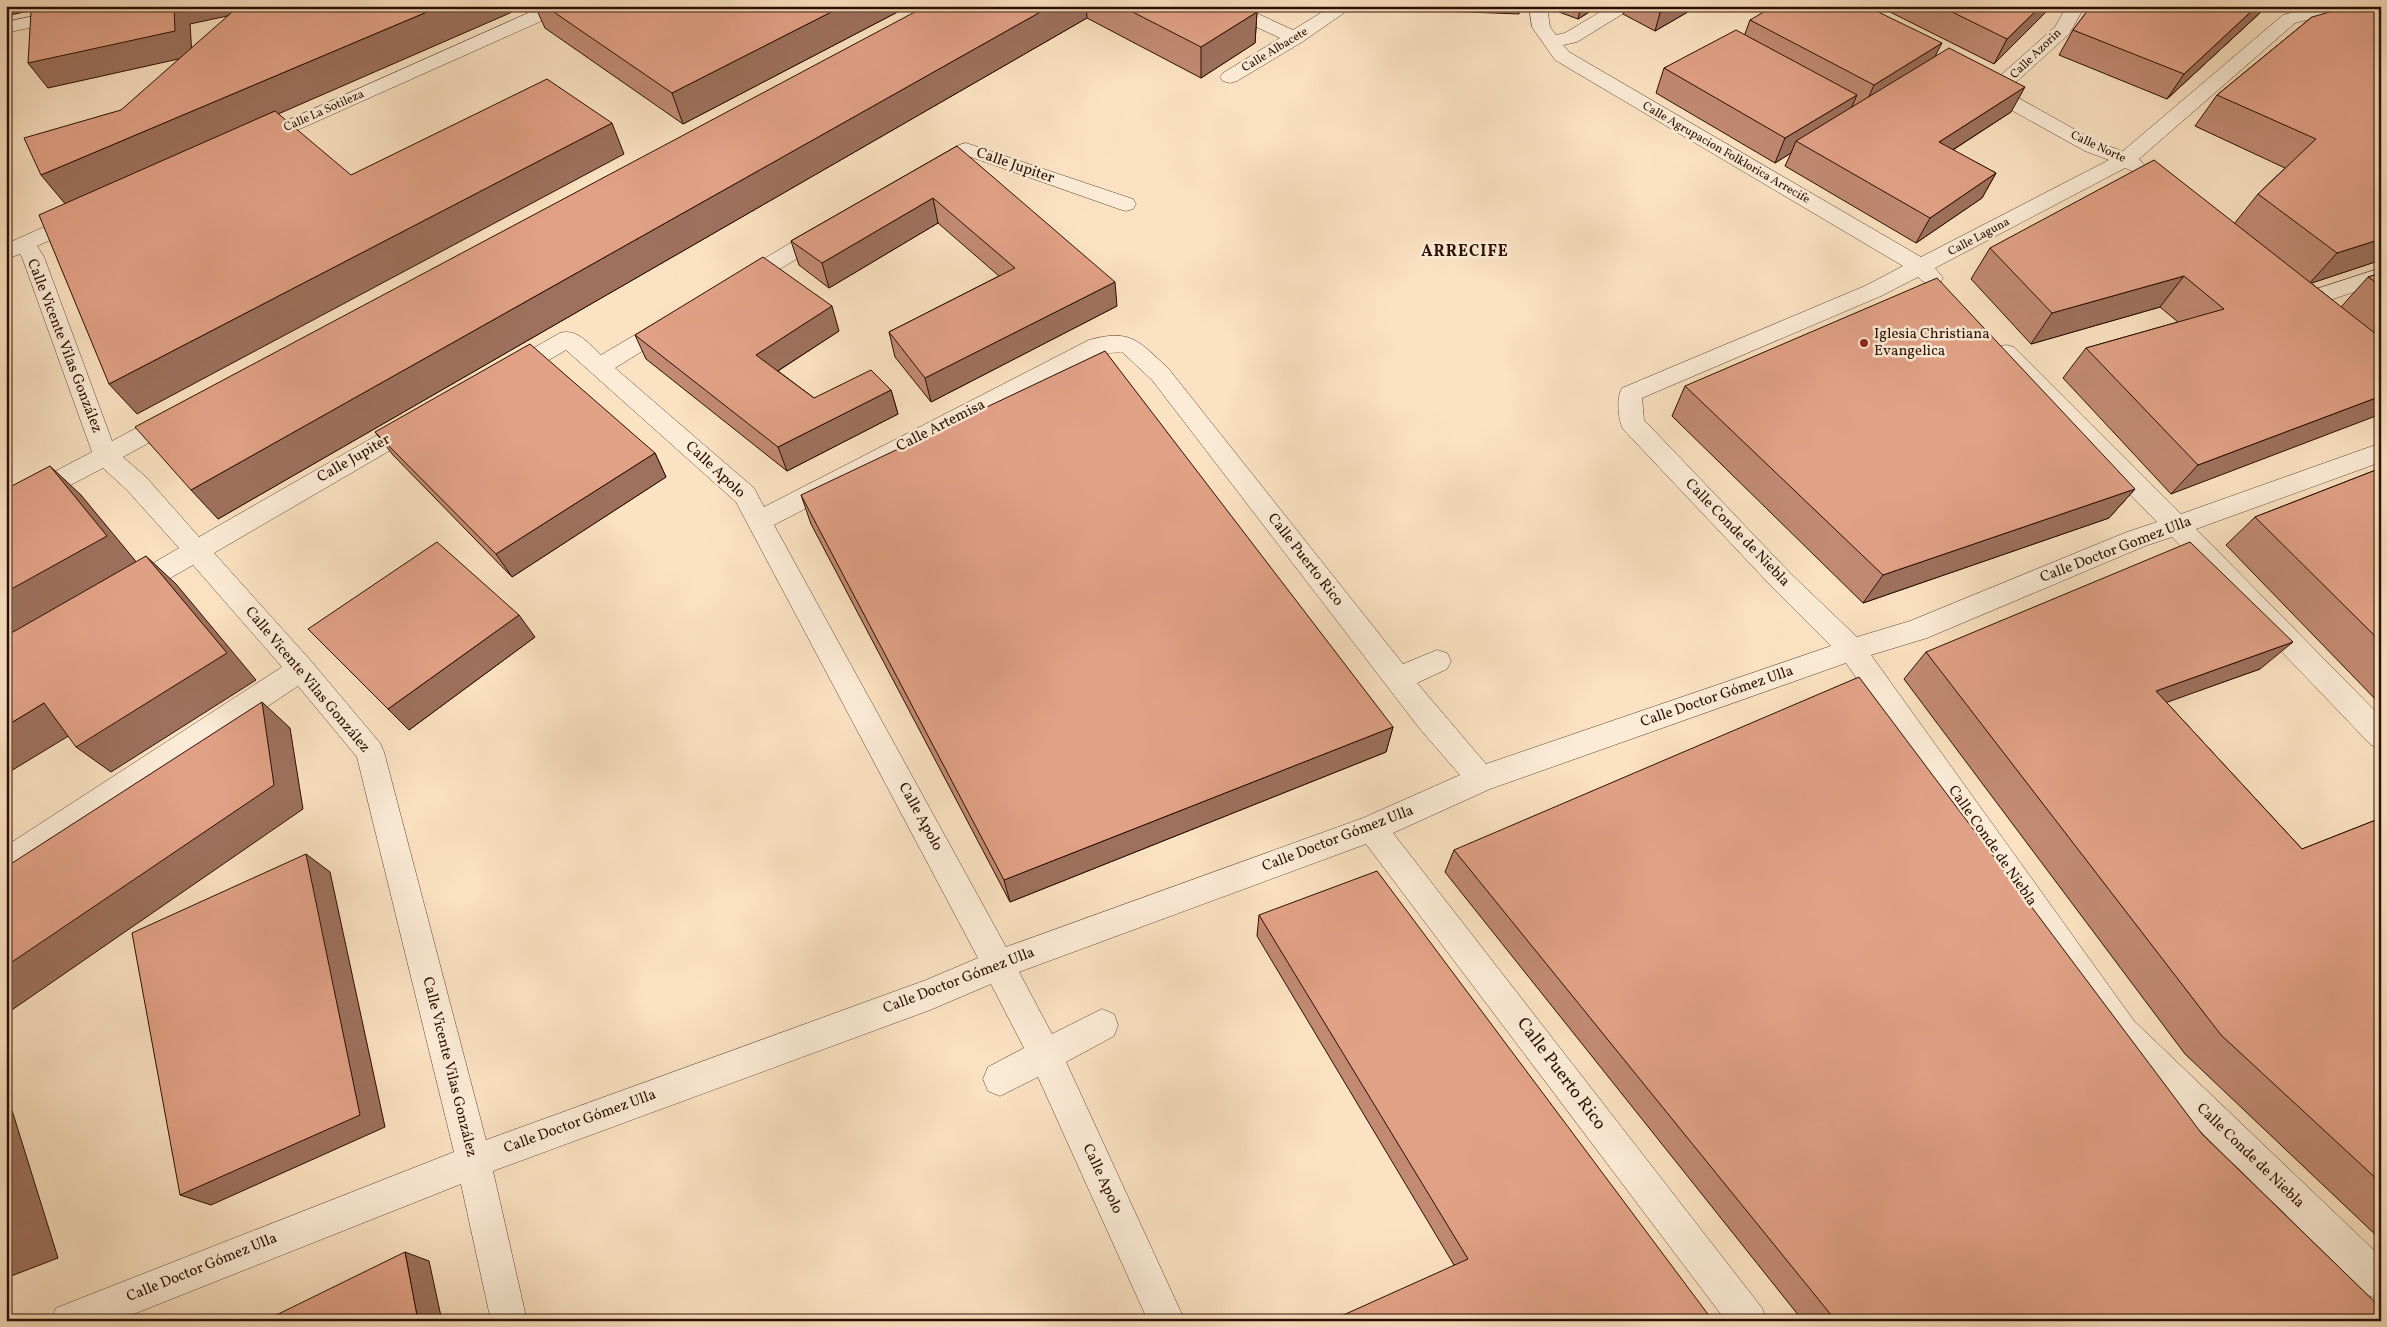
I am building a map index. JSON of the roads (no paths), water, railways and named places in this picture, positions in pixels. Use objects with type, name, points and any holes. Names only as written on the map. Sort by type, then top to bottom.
[{"type":"street","points":[[6,28],[108,6]]},
{"type":"street","name":"Calle La Sotileza","points":[[241,148],[560,6]]},
{"type":"street","points":[[1226,6],[1295,38]]},
{"type":"street","name":"Calle Albacete","points":[[1230,77],[1345,6]]},
{"type":"street","points":[[1538,6],[1546,34],[1570,38],[1623,6]]},
{"type":"street","points":[[2284,12],[2338,6]]},
{"type":"street","name":"Calle Azorin","points":[[1994,92],[2062,30],[2069,8]]},
{"type":"street","name":"Calle Laguna","points":[[1630,394],[1873,291],[2126,159],[2284,12]]},
{"type":"street","name":"Calle Agrupacion Folklorica Arrecife","points":[[1546,34],[1562,56],[1922,267],[1949,296]]},
{"type":"street","name":"Calle Norte","points":[[1967,78],[2092,147],[2126,159],[2149,178]]},
{"type":"street","name":"Calle Jupiter","points":[[914,180],[966,149],[1126,204]]},
{"type":"street","points":[[15,247],[95,213]]},
{"type":"street","points":[[727,291],[846,220]]},
{"type":"street","name":"Calle Vicente Vilas González","points":[[15,247],[32,257],[105,455],[137,484],[301,669],[370,752],[474,1162],[509,1321]]},
{"type":"street","points":[[2303,301],[2381,274]]},
{"type":"street","points":[[492,382],[568,339],[598,367],[684,316]]},
{"type":"street","points":[[1990,338],[2176,525],[2381,736]]},
{"type":"street","name":"Calle Artemisa","points":[[759,521],[828,483],[1097,346],[1127,344]]},
{"type":"street","name":"Calle Puerto Rico","points":[[1127,344],[1160,374],[1398,679],[1481,779]]},
{"type":"street","name":"Calle Apolo","points":[[598,367],[745,495],[1045,1054],[1168,1321]]},
{"type":"street","name":"Calle Conde de Niebla","points":[[1630,394],[1632,423],[1783,582],[1852,650],[2122,1032],[2381,1282]]},
{"type":"street","points":[[6,509],[193,409]]},
{"type":"street","name":"Calle Jupiter","points":[[109,602],[433,415]]},
{"type":"street","name":"Calle Doctor Gomez Ulla","points":[[1852,650],[1917,630],[2136,539],[2381,452]]},
{"type":"street","name":"Calle Doctor Gómez Ulla","points":[[69,1321],[474,1162],[930,994],[998,965],[1372,828],[1481,779],[1852,650]]},
{"type":"street","points":[[1398,679],[1437,661]]},
{"type":"street","points":[[6,863],[301,669]]},
{"type":"street","name":"Calle Puerto Rico","points":[[1372,828],[1749,1321]]},
{"type":"street","points":[[1000,1079],[1102,1025]]},
{"type":"place","name":"Iglesia Christiana Evangelica","points":[[1864,343]]},
{"type":"district","name":"ARRECIFE","points":[[1465,252]]}]
